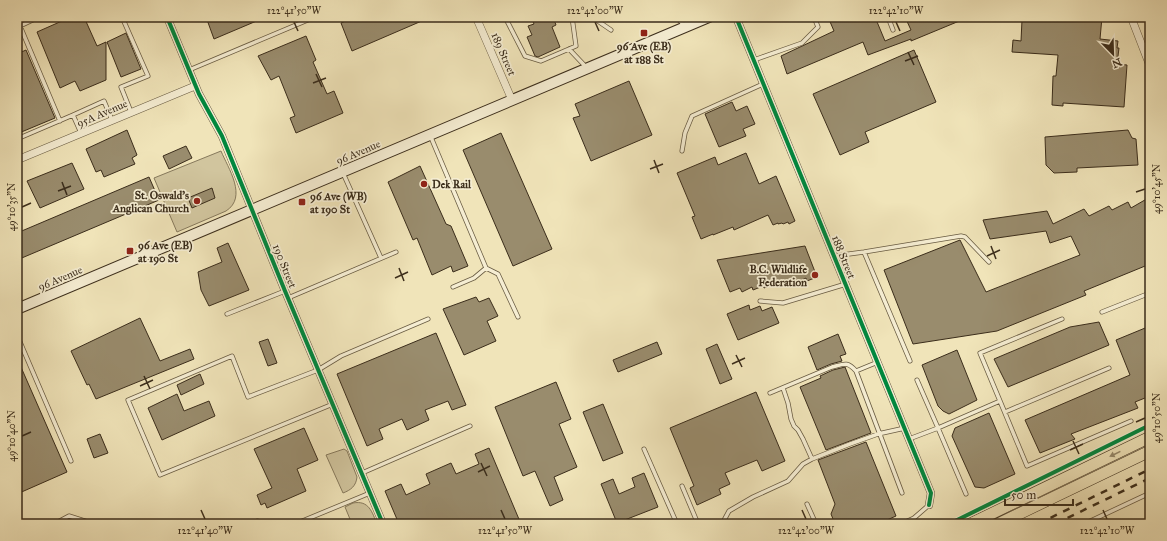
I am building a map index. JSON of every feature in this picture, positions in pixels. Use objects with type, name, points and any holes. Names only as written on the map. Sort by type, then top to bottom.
[{"type":"main road","name":"96 Avenue","points":[[17,309],[709,17]]},
{"type":"main road","points":[[970,524],[1150,437]]},
{"type":"main road","points":[[998,524],[1150,450]]},
{"type":"street","name":"190 Street","points":[[167,17],[195,86],[222,136],[285,291],[383,524]]},
{"type":"street","name":"189 Street","points":[[476,17],[512,100]]},
{"type":"street","name":"188 Street","points":[[736,17],[931,493],[929,505]]},
{"type":"street","points":[[1131,17],[1150,66]]},
{"type":"street","name":"95A Avenue","points":[[18,157],[195,86]]},
{"type":"lane","points":[[39,17],[20,26],[60,121]]},
{"type":"lane","points":[[122,17],[148,76],[121,87],[131,112]]},
{"type":"lane","points":[[189,70],[316,17]]},
{"type":"lane","points":[[505,17],[525,56],[541,62],[576,46],[572,17]]},
{"type":"lane","points":[[592,17],[611,30]]},
{"type":"lane","points":[[676,17],[686,26]]},
{"type":"lane","points":[[754,60],[802,43],[818,27],[814,17]]},
{"type":"lane","points":[[888,17],[894,30]]},
{"type":"lane","points":[[569,49],[587,68]]},
{"type":"lane","points":[[682,151],[685,133],[692,116],[763,84]]},
{"type":"lane","points":[[17,139],[104,101],[112,120]]},
{"type":"lane","points":[[73,115],[81,133]]},
{"type":"lane","points":[[430,134],[486,268],[498,274],[518,317]]},
{"type":"lane","points":[[343,172],[381,258]]},
{"type":"lane","points":[[834,256],[961,236],[965,237],[989,262]]},
{"type":"lane","points":[[288,298],[396,252]]},
{"type":"lane","points":[[864,252],[910,361]]},
{"type":"lane","points":[[452,287],[474,278],[486,268]]},
{"type":"lane","points":[[760,301],[782,303],[846,284]]},
{"type":"lane","points":[[227,314],[285,291]]},
{"type":"lane","points":[[1102,312],[1150,293]]},
{"type":"lane","points":[[1062,318],[980,353],[1027,466],[1131,421]]},
{"type":"lane","points":[[333,404],[160,475],[128,400],[232,356],[248,397],[318,370],[341,356],[428,319]]},
{"type":"lane","points":[[17,335],[71,461]]},
{"type":"lane","points":[[856,371],[878,362]]},
{"type":"lane","points":[[770,393],[832,367],[842,364],[851,365],[856,371],[878,434],[902,493]]},
{"type":"lane","points":[[1005,412],[1109,368]]},
{"type":"lane","points":[[917,380],[966,494]]},
{"type":"lane","points":[[783,388],[791,419],[803,439],[812,459]]},
{"type":"lane","points":[[909,439],[1000,401]]},
{"type":"lane","points":[[362,473],[470,426]]},
{"type":"lane","points":[[722,524],[728,511],[753,497],[788,481],[803,464],[812,459],[878,434],[905,428]]},
{"type":"lane","points":[[644,449],[677,524]]},
{"type":"lane","points":[[682,486],[698,524]]},
{"type":"lane","points":[[295,524],[370,493]]},
{"type":"lane","points":[[1084,524],[1150,494]]},
{"type":"lane","points":[[807,504],[816,524]]},
{"type":"lane","points":[[901,524],[914,518],[929,505]]},
{"type":"lane","points":[[54,524],[69,516],[94,524]]},
{"type":"lane","points":[[249,524],[257,521],[271,524]]},
{"type":"shaded area","points":[[221,151],[236,190],[232,205],[226,211],[177,232],[154,178]]},
{"type":"shaded area","points":[[344,449],[347,451],[357,477],[356,483],[353,487],[343,493],[326,455]]},
{"type":"shaded area","points":[[353,503],[363,503],[366,505],[371,511],[377,524],[352,524],[345,507]]},
{"type":"building","points":[[71,17],[84,17],[97,46],[106,42],[106,80],[80,91],[75,81],[60,88],[37,32]]},
{"type":"building","points":[[206,17],[266,17],[214,39]]},
{"type":"building","points":[[355,17],[431,17],[352,51],[341,23]]},
{"type":"building","points":[[531,17],[553,17],[556,25],[552,27],[560,47],[538,57],[535,56],[527,37],[532,35],[528,26],[534,24]]},
{"type":"building","points":[[828,17],[875,17],[885,41],[911,30],[905,17],[969,17],[911,41],[911,39],[868,55],[863,42],[787,74],[781,56],[834,31]]},
{"type":"building","points":[[1039,17],[1102,17],[1100,39],[1118,41],[1117,48],[1119,48],[1117,64],[1127,65],[1124,107],[1063,103],[1063,106],[1052,105],[1053,76],[1056,76],[1058,55],[1012,52],[1013,40],[1021,41],[1022,20],[1039,21]]},
{"type":"building","points":[[126,33],[141,69],[121,77],[107,42]]},
{"type":"building","points":[[306,36],[316,60],[313,62],[327,94],[334,91],[343,113],[296,133],[290,118],[295,116],[279,76],[271,80],[258,56]]},
{"type":"building","points":[[26,50],[55,118],[19,133],[17,127],[17,99],[19,98],[17,93],[17,54]]},
{"type":"building","points":[[914,50],[936,102],[865,132],[869,142],[840,155],[813,94]]},
{"type":"building","points":[[629,81],[652,135],[591,161],[573,118],[580,116],[575,104]]},
{"type":"building","points":[[732,102],[736,111],[747,106],[755,124],[743,129],[746,136],[719,147],[705,114]]},
{"type":"building","points":[[127,130],[137,155],[132,158],[135,164],[104,177],[101,170],[96,172],[86,149]]},
{"type":"building","points":[[1128,130],[1132,138],[1136,139],[1138,165],[1077,168],[1077,172],[1054,173],[1046,165],[1045,137]]},
{"type":"building","points":[[501,133],[552,249],[513,266],[463,150]]},
{"type":"building","points":[[186,146],[192,158],[169,169],[163,156]]},
{"type":"building","points":[[746,153],[759,184],[776,176],[795,221],[789,224],[788,222],[773,225],[768,215],[734,230],[733,227],[701,239],[692,217],[695,216],[677,173],[715,157],[718,165]]},
{"type":"building","points":[[72,163],[84,189],[40,208],[27,181]]},
{"type":"building","points":[[420,166],[446,224],[451,226],[468,266],[453,272],[451,266],[432,275],[417,238],[413,240],[388,182]]},
{"type":"building","points":[[149,177],[159,200],[17,260],[17,233]]},
{"type":"building","name":"St. Oswald's Anglican Church","points":[[212,188],[215,198],[192,208],[188,198]]},
{"type":"building","points":[[1150,197],[1150,264],[1084,291],[1086,295],[997,331],[913,344],[884,270],[960,240],[986,292],[1080,255],[1071,236],[1050,243],[1046,231],[990,239],[983,220],[1047,211],[1053,224],[1084,209],[1089,216],[1109,206],[1112,210],[1128,202],[1131,208]]},
{"type":"building","points":[[228,243],[249,290],[209,306],[201,290],[198,272],[222,262],[217,248]]},
{"type":"building","points":[[805,246],[817,277],[807,281],[806,278],[796,283],[795,280],[786,284],[785,282],[775,286],[774,284],[764,288],[763,286],[753,290],[752,287],[742,292],[740,288],[730,292],[717,260]]},
{"type":"building","points":[[476,297],[479,302],[489,298],[498,316],[487,321],[496,341],[464,355],[443,309]]},
{"type":"building","points":[[749,305],[750,310],[760,306],[762,311],[772,307],[779,323],[738,340],[727,314]]},
{"type":"building","points":[[140,318],[160,361],[190,349],[194,359],[96,399],[89,384],[87,385],[71,351]]},
{"type":"building","points":[[1099,322],[1109,345],[1008,387],[994,359],[1070,327]]},
{"type":"building","points":[[1150,326],[1150,396],[1135,402],[1138,408],[1071,434],[1075,439],[1040,453],[1025,420],[1130,375],[1116,340]]},
{"type":"building","points":[[436,333],[466,405],[452,410],[448,401],[425,410],[429,420],[407,430],[402,419],[379,429],[383,439],[367,446],[337,374]]},
{"type":"building","points":[[838,334],[846,354],[840,356],[842,361],[817,370],[808,347]]},
{"type":"building","points":[[268,339],[277,363],[268,366],[259,342]]},
{"type":"building","points":[[657,342],[662,354],[618,372],[613,360]]},
{"type":"building","points":[[717,344],[732,379],[720,384],[706,349]]},
{"type":"building","points":[[957,350],[977,400],[949,414],[938,406],[922,365]]},
{"type":"building","points":[[17,358],[67,472],[17,494]]},
{"type":"building","points":[[845,367],[871,433],[826,450],[800,387],[821,378],[820,376],[833,370]]},
{"type":"building","points":[[200,374],[204,384],[181,395],[177,385]]},
{"type":"building","points":[[556,382],[571,419],[559,424],[577,467],[554,477],[563,500],[550,506],[535,471],[523,476],[495,407]]},
{"type":"building","points":[[756,392],[785,461],[762,471],[757,460],[725,473],[730,484],[719,489],[721,494],[697,505],[690,488],[694,486],[670,428]]},
{"type":"building","points":[[177,394],[184,411],[209,401],[215,416],[162,440],[148,408]]},
{"type":"building","points":[[603,404],[623,453],[603,461],[583,412]]},
{"type":"building","points":[[989,413],[1015,474],[984,488],[975,487],[952,436],[955,428]]},
{"type":"building","points":[[304,428],[318,460],[297,469],[306,491],[267,508],[265,503],[261,505],[257,495],[272,488],[254,449]]},
{"type":"building","points":[[100,434],[108,453],[94,458],[87,439]]},
{"type":"building","points":[[866,442],[896,516],[878,524],[835,524],[831,514],[835,504],[818,460]]},
{"type":"building","points":[[489,448],[521,524],[399,524],[385,491],[401,484],[406,495],[430,484],[426,474],[451,463],[456,474],[479,464],[475,454]]},
{"type":"building","points":[[644,473],[658,507],[617,523],[601,484],[613,479],[619,494],[635,487],[632,478]]},
{"type":"railway","points":[[1038,524],[1150,469]]},
{"type":"railway","points":[[1055,524],[1150,478]]},
{"type":"cycle path","points":[[167,17],[199,94],[222,136],[285,291],[383,524]]},
{"type":"cycle path","points":[[736,17],[931,493],[929,505]]},
{"type":"cycle path","points":[[949,524],[1150,425]]},
{"type":"place","name":"96 Ave (EB) at 188 St","points":[[644,33]]},
{"type":"place","name":"Dek Rail","points":[[424,184]]},
{"type":"place","name":"St. Oswald's Anglican Church","points":[[197,201]]},
{"type":"place","name":"96 Ave (WB) at 190 St","points":[[302,202]]},
{"type":"place","name":"96 Ave (EB) at 190 St","points":[[130,251]]},
{"type":"place","name":"B.C. Wildlife Federation","points":[[815,275]]}]
